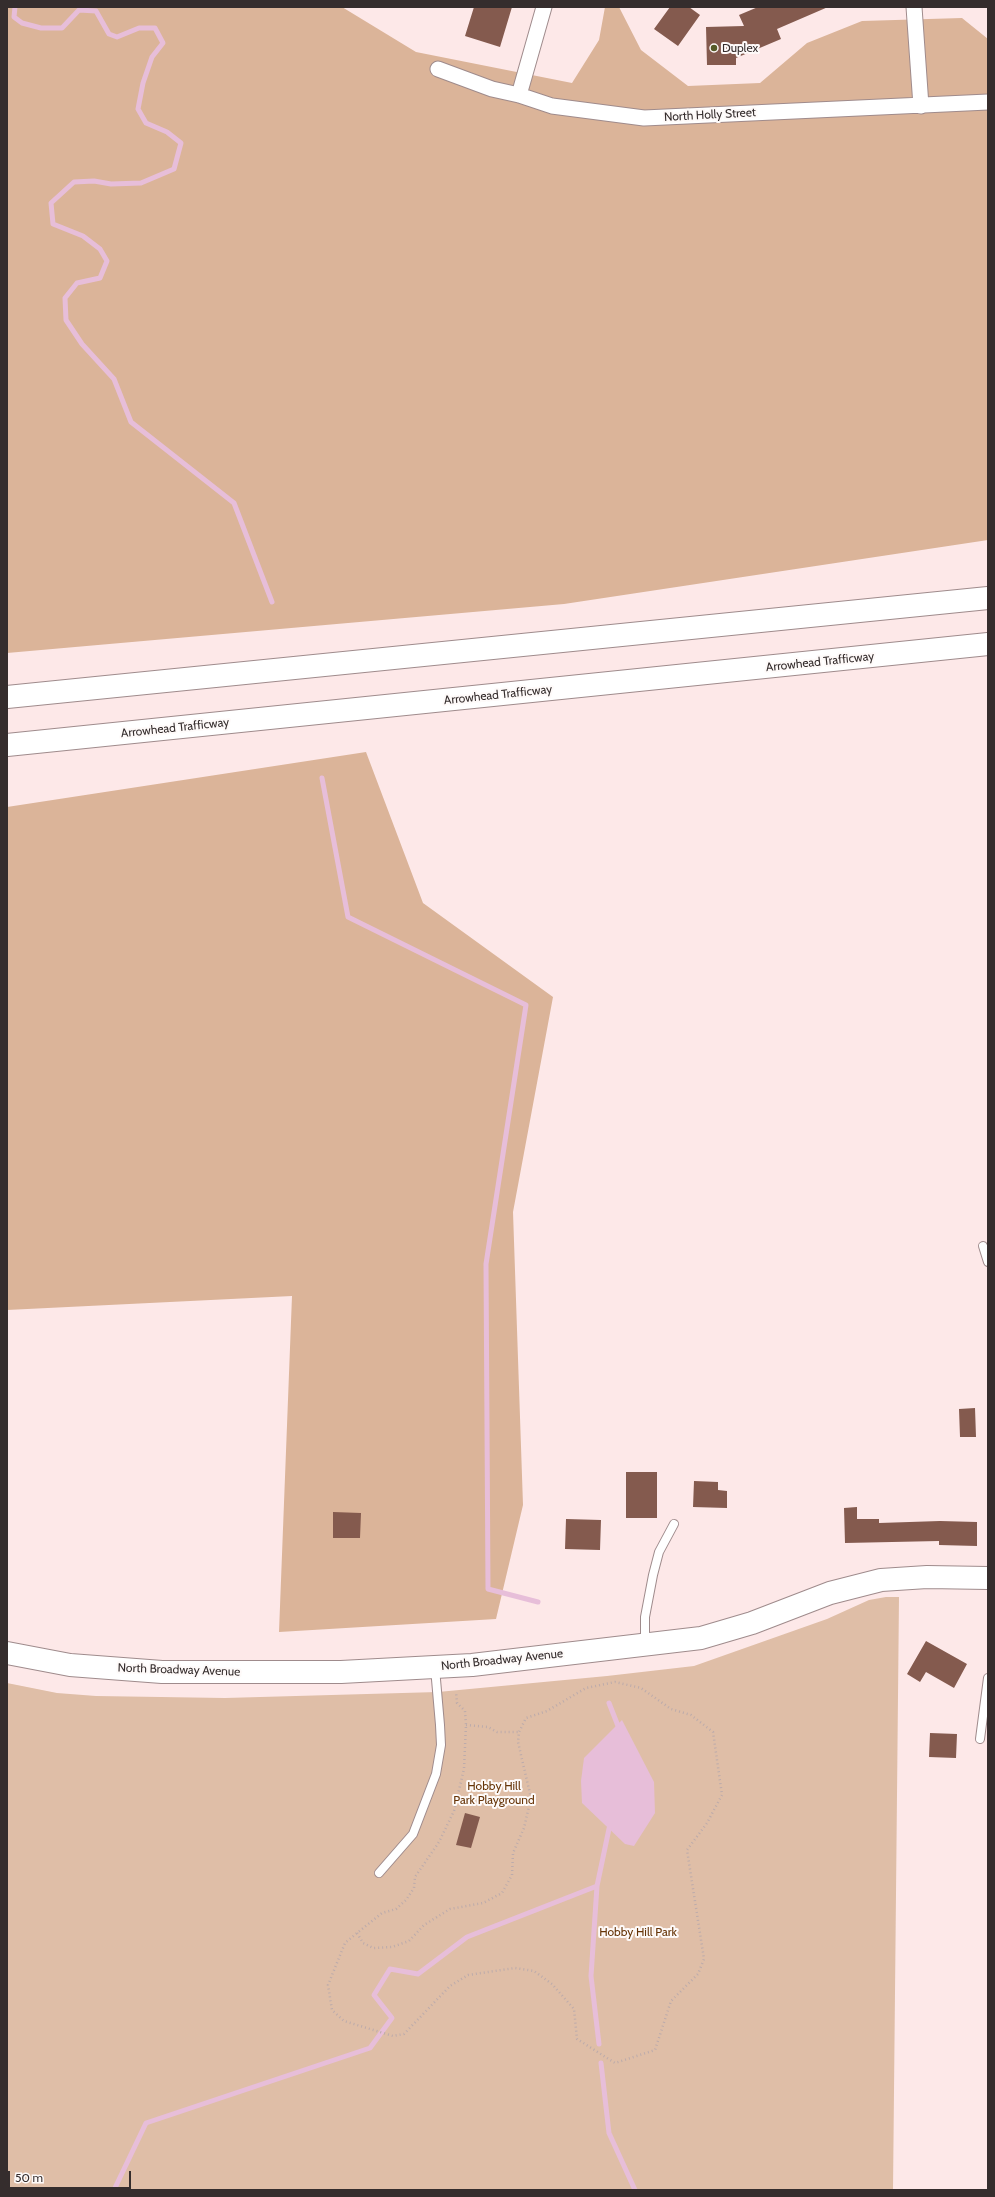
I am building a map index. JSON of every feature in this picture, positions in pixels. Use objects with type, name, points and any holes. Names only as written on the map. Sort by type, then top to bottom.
[{"type":"main road","points":[[7,697],[988,598]]},
{"type":"main road","name":"Arrowhead Trafficway","points":[[7,745],[988,644]]},
{"type":"main road","name":"North Broadway Avenue","points":[[7,1653],[70,1665],[162,1672],[341,1672],[435,1667],[701,1638],[752,1623],[830,1593],[881,1580],[927,1577],[988,1578]]},
{"type":"street","points":[[519,95],[544,7]]},
{"type":"street","points":[[914,7],[921,106]]},
{"type":"street","name":"North Holly Street","points":[[438,69],[492,89],[519,95],[552,106],[644,118],[988,102]]},
{"type":"lane","points":[[983,1246],[988,1262]]},
{"type":"lane","points":[[645,1645],[645,1617],[652,1575],[659,1552],[674,1524]]},
{"type":"lane","points":[[379,1873],[413,1834],[436,1774],[440,1745],[440,1724],[435,1667]]},
{"type":"lane","points":[[980,1738],[988,1678]]},
{"type":"path","points":[[345,1943],[328,1985],[332,2010],[344,2021],[393,2036],[404,2034],[450,1986],[468,1975],[515,1968],[534,1971],[552,1984],[574,2009],[577,2039],[615,2063],[655,2050],[671,2001],[698,1974],[704,1959],[687,1850],[707,1823],[722,1795],[713,1732],[691,1715],[671,1709],[641,1688],[615,1682],[586,1688],[547,1711],[526,1718],[519,1732],[518,1742],[531,1798],[524,1828],[513,1853],[512,1875],[502,1893],[483,1903],[450,1909],[424,1925],[409,1941],[392,1947],[373,1948],[363,1943],[358,1933]]},
{"type":"path","points":[[466,1725],[488,1728],[497,1732],[519,1732]]},
{"type":"green space","name":"Hobby Hill Park","points":[[886,1597],[899,1597],[893,2190],[7,2190],[7,1683],[57,1693],[96,1696],[225,1698],[438,1692],[607,1676],[694,1666],[827,1619],[869,1600]]},
{"type":"shaded area","points":[[7,7],[342,7],[416,52],[572,83],[599,40],[605,7],[619,7],[641,50],[688,86],[760,83],[807,43],[862,21],[962,18],[988,39],[988,540],[564,604],[7,653]]},
{"type":"shaded area","points":[[366,752],[423,903],[553,997],[513,1212],[523,1505],[496,1619],[279,1632],[292,1296],[7,1310],[7,807]]},
{"type":"shaded area","points":[[622,1720],[654,1782],[655,1813],[634,1846],[625,1844],[582,1803],[581,1781],[584,1758]]},
{"type":"building","points":[[474,7],[512,7],[500,47],[465,36]]},
{"type":"building","points":[[670,7],[689,7],[700,15],[678,46],[654,29]]},
{"type":"building","points":[[758,7],[828,7],[777,29],[781,39],[736,58],[736,65],[707,65],[706,27],[744,26],[739,15]]},
{"type":"building","points":[[975,1408],[976,1437],[960,1437],[959,1409]]},
{"type":"building","points":[[626,1472],[657,1472],[657,1518],[626,1518]]},
{"type":"building","points":[[694,1481],[718,1482],[718,1490],[727,1491],[727,1508],[693,1507]]},
{"type":"building","points":[[857,1507],[857,1519],[879,1519],[879,1523],[940,1521],[977,1522],[977,1546],[939,1545],[939,1541],[845,1543],[844,1508]]},
{"type":"building","points":[[333,1512],[361,1513],[360,1538],[333,1538]]},
{"type":"building","points":[[566,1519],[601,1520],[600,1550],[565,1549]]},
{"type":"building","points":[[926,1641],[967,1664],[954,1688],[926,1672],[920,1682],[907,1674]]},
{"type":"building","points":[[930,1733],[957,1734],[956,1758],[929,1757]]},
{"type":"building","points":[[465,1813],[480,1817],[471,1848],[456,1845]]},
{"type":"waterway","points":[[15,7],[14,17],[22,23],[41,28],[62,28],[79,10],[96,11],[109,34],[117,37],[139,28],[155,28],[163,43],[152,57],[143,83],[138,109],[146,123],[167,132],[181,143],[174,169],[141,183],[111,184],[94,181],[74,182],[51,203],[53,224],[83,236],[100,249],[107,261],[100,278],[77,283],[65,298],[66,320],[82,344],[114,379],[131,422],[234,503],[272,602]]},
{"type":"waterway","points":[[322,778],[348,917],[526,1005],[486,1264],[488,1589],[538,1602]]},
{"type":"waterway","points":[[609,1703],[620,1731]]},
{"type":"waterway","points":[[114,2190],[146,2123],[370,2048],[392,2018],[374,1995],[390,1969],[418,1974],[467,1937],[597,1886],[610,1824]]},
{"type":"waterway","points":[[597,1886],[591,1976],[599,2044]]},
{"type":"waterway","points":[[601,2063],[609,2133],[635,2190]]},
{"type":"place","name":"Duplex","points":[[714,48]]},
{"type":"park label","name":"Hobby Hill Park Playground","points":[[494,1793]]}]
